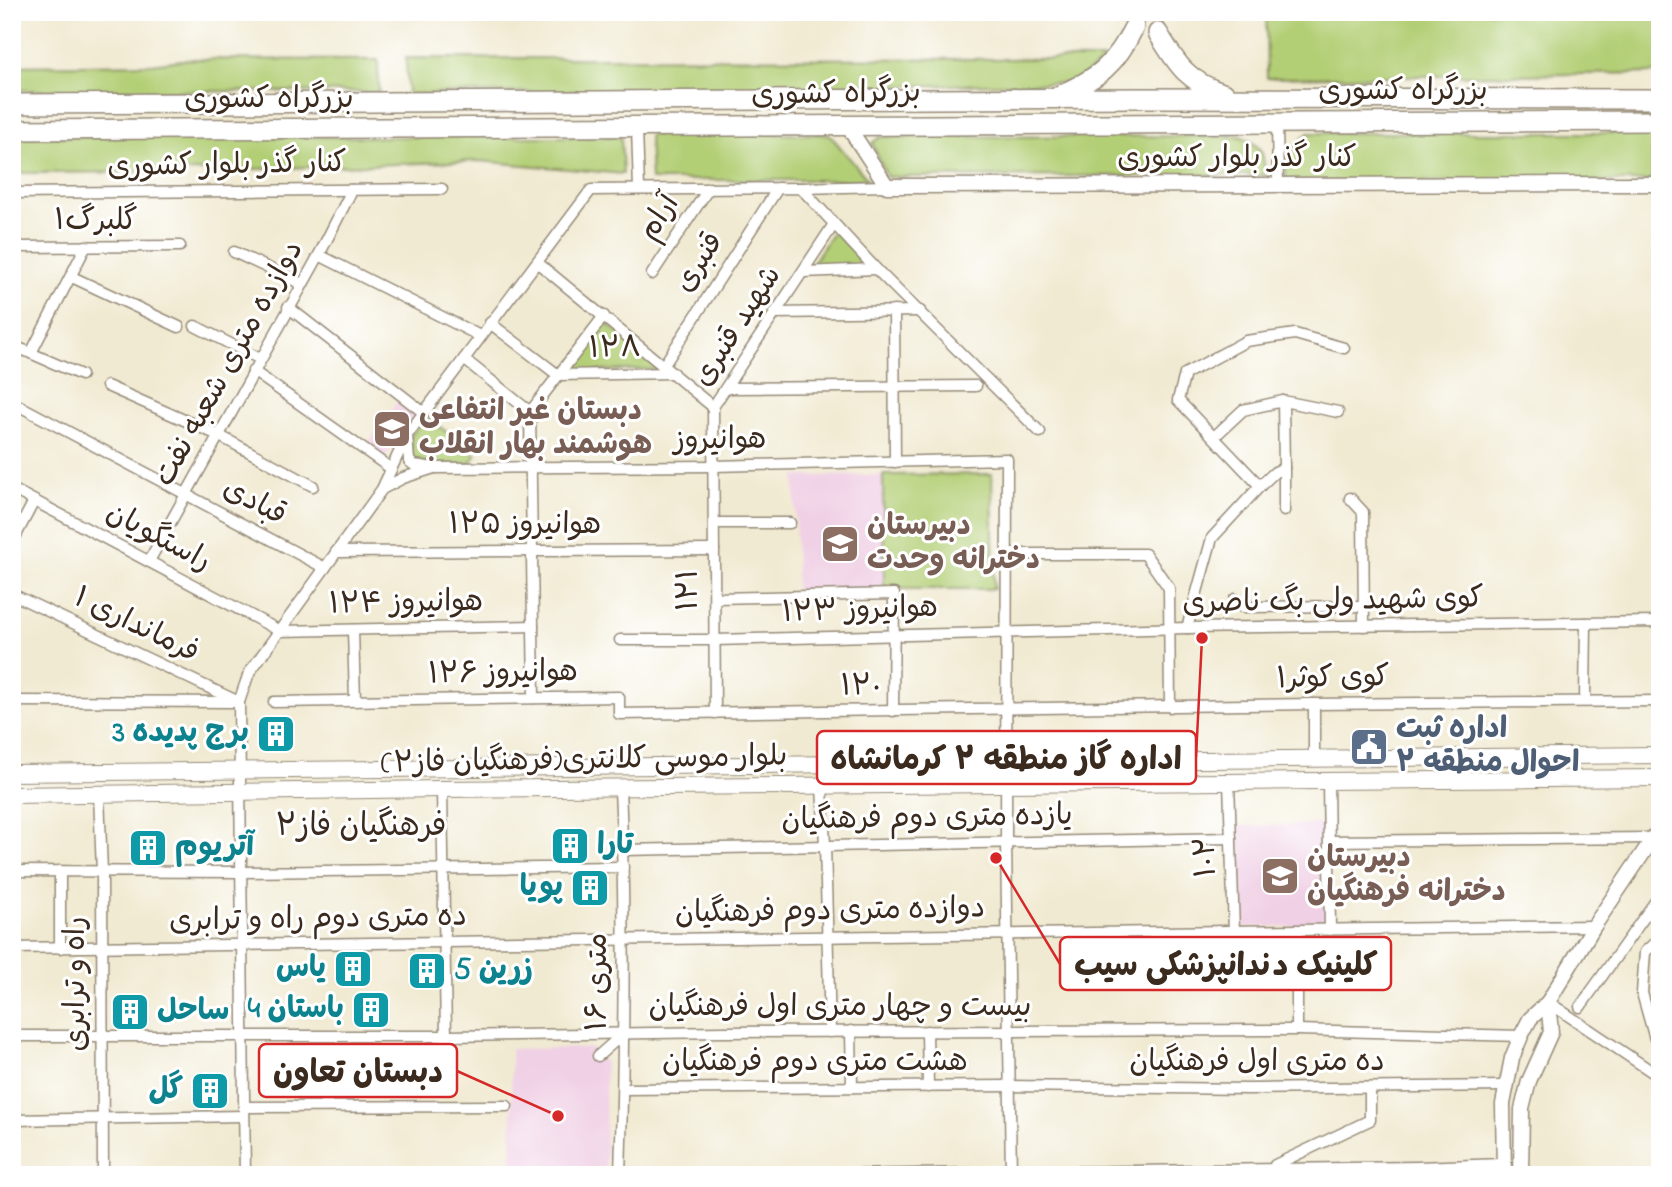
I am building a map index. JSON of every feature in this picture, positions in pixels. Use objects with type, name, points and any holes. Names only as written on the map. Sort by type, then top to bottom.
[{"type":"highway","points":[[1038,99],[1059,95],[1084,84],[1108,68],[1134,27]]},
{"type":"highway","points":[[1158,33],[1178,64],[1194,80],[1206,88],[1239,99]]},
{"type":"highway","points":[[1113,98],[1121,105],[1123,114],[1113,123]]},
{"type":"highway","name":"بزرگراه کشوری","points":[[12,104],[1113,98],[1660,99]]},
{"type":"highway","points":[[1189,123],[1182,117],[1181,110],[1183,104],[1192,98]]},
{"type":"highway","name":"بزرگراه کشوری","points":[[12,130],[1660,121]]},
{"type":"main road","name":"بلوار موسی کلانتری(فرهنگیان فاز۲)","points":[[12,773],[1660,755]]},
{"type":"main road","name":"بلوار موسی کلانتری(فرهنگیان فاز۲)","points":[[12,795],[1660,778]]},
{"type":"street","points":[[1277,122],[1278,186]]},
{"type":"street","points":[[847,125],[887,186]]},
{"type":"street","points":[[637,128],[639,189]]},
{"type":"street","name":"کنار گذر بلوار کشوری","points":[[887,186],[1660,184]]},
{"type":"street","points":[[245,1175],[239,702],[249,673],[382,489],[407,435],[423,412],[591,190],[887,186]]},
{"type":"street","name":"آرام","points":[[652,274],[709,188]]},
{"type":"street","name":"قنبری","points":[[668,369],[778,188]]},
{"type":"street","points":[[801,188],[876,269],[1040,432]]},
{"type":"street","name":"کنار گذر بلوار کشوری","points":[[12,193],[442,189]]},
{"type":"street","name":"دوازده متری شعبه نفت","points":[[149,561],[319,255],[352,190]]},
{"type":"street","name":"شهید قنبری","points":[[714,466],[713,407],[834,224]]},
{"type":"street","points":[[31,353],[86,246]]},
{"type":"street","name":"گلبرگ۱","points":[[12,247],[180,246]]},
{"type":"street","points":[[234,252],[302,284]]},
{"type":"street","points":[[319,255],[480,337]]},
{"type":"street","points":[[538,262],[713,407]]},
{"type":"street","points":[[803,272],[876,269]]},
{"type":"street","points":[[72,276],[179,327]]},
{"type":"street","points":[[288,307],[423,412]]},
{"type":"street","points":[[894,311],[895,462]]},
{"type":"street","points":[[775,313],[920,311]]},
{"type":"street","points":[[534,698],[530,412],[604,316]]},
{"type":"street","points":[[490,323],[558,375]]},
{"type":"street","points":[[195,326],[260,359]]},
{"type":"street","points":[[1260,486],[1178,400],[1185,373],[1246,341],[1296,334],[1344,348]]},
{"type":"street","points":[[12,345],[81,375]]},
{"type":"street","points":[[464,359],[530,412]]},
{"type":"street","name":"۱۲۸","points":[[558,375],[668,369]]},
{"type":"street","points":[[253,371],[390,468]]},
{"type":"street","points":[[107,386],[218,435],[313,486]]},
{"type":"street","points":[[726,388],[976,386]]},
{"type":"street","points":[[1214,437],[1243,410],[1283,401],[1338,412]]},
{"type":"street","points":[[1283,401],[1284,512]]},
{"type":"street","name":"قبادی","points":[[12,402],[325,568]]},
{"type":"street","points":[[407,435],[409,461],[414,465],[434,468]]},
{"type":"street","name":"هوانیروز","points":[[434,468],[714,466],[1007,459],[1007,554]]},
{"type":"street","name":"۱۲۱","points":[[714,466],[715,713]]},
{"type":"street","points":[[382,489],[403,478],[434,468]]},
{"type":"street","points":[[1187,628],[1212,538],[1260,486],[1275,472],[1284,468]]},
{"type":"street","name":"راستگویان","points":[[12,489],[280,631]]},
{"type":"street","points":[[1350,498],[1363,512],[1364,626]]},
{"type":"street","points":[[12,542],[34,501]]},
{"type":"street","points":[[714,523],[790,523]]},
{"type":"street","name":"هوانیروز ۱۲۵","points":[[336,552],[714,550]]},
{"type":"street","points":[[1011,1173],[1007,1031],[1007,554],[1145,554],[1169,588],[1170,707]]},
{"type":"street","name":"فرمانداری ۱","points":[[12,594],[239,702]]},
{"type":"street","name":"۱۲۳ هوانیروز","points":[[715,598],[894,594],[894,635]]},
{"type":"street","points":[[1235,598],[1242,607],[1364,606]]},
{"type":"street","name":"کوی شهید ولی بگ ناصری","points":[[1007,632],[1660,622]]},
{"type":"street","points":[[1585,702],[1586,623]]},
{"type":"street","name":"هوانیروز ۱۲۴","points":[[280,631],[533,626]]},
{"type":"street","points":[[354,630],[355,701]]},
{"type":"street","name":"۱۲۳ هوانیروز","points":[[620,640],[1007,632]]},
{"type":"street","points":[[893,711],[894,635]]},
{"type":"street","name":"هوانیروز ۱۲۶","points":[[274,702],[619,697],[619,714],[715,713]]},
{"type":"street","points":[[12,701],[239,702]]},
{"type":"street","name":"کوی کوثر۱","points":[[1008,709],[1660,701]]},
{"type":"street","points":[[1314,704],[1314,759]]},
{"type":"street","name":"۱۲۰","points":[[715,713],[1008,709]]},
{"type":"street","points":[[1328,781],[1330,930]]},
{"type":"street","name":"۱۰۲","points":[[1229,782],[1234,932]]},
{"type":"street","points":[[822,786],[830,1032]]},
{"type":"street","points":[[442,789],[446,1036]]},
{"type":"street","name":"۱۶ متری","points":[[620,789],[624,938],[620,1175]]},
{"type":"street","name":"راه و ترابری","points":[[99,794],[102,872],[103,1175]]},
{"type":"street","points":[[1329,841],[1656,833]]},
{"type":"street","points":[[837,1175],[1271,1167],[1504,1169],[1503,1104],[1512,1058],[1521,1036],[1530,1019],[1548,1002],[1594,926],[1656,833]]},
{"type":"street","name":"یازده متری دوم فرهنگیان","points":[[623,849],[1231,838]]},
{"type":"street","points":[[12,871],[242,872],[623,867]]},
{"type":"street","points":[[60,871],[60,948]]},
{"type":"street","points":[[1580,1007],[1660,895]]},
{"type":"street","name":"دوازده متری دوم فرهنگیان","points":[[624,938],[1594,926]]},
{"type":"street","points":[[1297,930],[1297,1030]]},
{"type":"street","name":"ده متری دوم راه و ترابری","points":[[12,948],[624,938]]},
{"type":"street","points":[[1660,938],[1645,952],[1642,993],[1655,1039],[1660,1045]]},
{"type":"street","points":[[1628,939],[1645,952]]},
{"type":"street","points":[[1548,1002],[1660,1077]]},
{"type":"street","points":[[1521,1175],[1522,1109],[1529,1081],[1551,1032],[1548,1002]]},
{"type":"street","name":"بیست و چهار متری اول فرهنگیان","points":[[12,1036],[1297,1030],[1521,1036]]},
{"type":"street","points":[[851,1031],[852,1087]]},
{"type":"street","points":[[927,1031],[928,1087]]},
{"type":"street","points":[[598,1056],[624,1033]]},
{"type":"street","name":"هشت متری دوم فرهنگیان","points":[[623,1089],[1008,1086]]},
{"type":"street","name":"ده متری اول فرهنگیان","points":[[1008,1086],[1248,1089],[1506,1086]]},
{"type":"street","points":[[1259,1175],[1370,1120],[1370,1088]]},
{"type":"street","points":[[12,1120],[507,1106]]},
{"type":"shaded area","name":"دبستان غیر انتفاعی هوشمند بهار انقلاب","points":[[399,399],[417,412],[384,459],[366,446]]},
{"type":"shaded area","name":"دبیرستان دخترانه وحدت","points":[[883,475],[884,589],[796,590],[795,476]]},
{"type":"shaded area","name":"دبیرستان دخترانه فرهنگیان","points":[[1324,824],[1326,926],[1236,927],[1235,826]]},
{"type":"shaded area","points":[[591,1048],[605,1063],[606,1168],[512,1169],[511,1049]]},
{"type":"green space","points":[[1266,12],[1660,12],[1660,73],[1267,78]]},
{"type":"green space","points":[[406,58],[1106,59],[1072,83],[408,94]]},
{"type":"green space","points":[[190,59],[378,60],[379,92],[12,90],[12,66],[151,64]]},
{"type":"green space","points":[[1308,133],[1652,133],[1652,181],[1286,182],[1286,156]]},
{"type":"green space","points":[[829,134],[868,180],[651,180],[649,135]]},
{"type":"green space","points":[[1240,136],[1260,150],[1265,175],[887,177],[872,143],[880,137]]},
{"type":"green space","points":[[29,137],[621,137],[623,174],[479,161],[171,172],[12,173],[12,141]]},
{"type":"green space","points":[[834,231],[867,266],[810,267]]},
{"type":"green space","points":[[605,322],[664,369],[565,372]]},
{"type":"green space","points":[[426,416],[476,455],[469,464],[433,465],[413,459],[410,437]]},
{"type":"green space","points":[[992,474],[994,589],[884,589],[883,475]]},
{"type":"place","name":"دبستان غیر انتفاعی هوشمند بهار انقلاب","points":[[392,429]]},
{"type":"place","name":"دبیرستان دخترانه وحدت","points":[[840,544]]},
{"type":"place","name":"اداره گاز منطقه ۲ کرمانشاه","points":[[1202,638]]},
{"type":"place","name":"برج پدیده 3","points":[[276,734]]},
{"type":"place","name":"اداره ثبت احوال منطقه ۲","points":[[1369,747]]},
{"type":"place","name":"تارا","points":[[570,846]]},
{"type":"place","name":"آتریوم","points":[[148,848]]},
{"type":"place","name":"کلینیک دندانپزشکی سیب","points":[[996,858]]},
{"type":"place","name":"دبیرستان دخترانه فرهنگیان","points":[[1280,876]]},
{"type":"place","name":"پویا","points":[[590,888]]},
{"type":"place","name":"یاس","points":[[353,969]]},
{"type":"place","name":"زرین 5","points":[[427,971]]},
{"type":"place","name":"باستان 4","points":[[371,1010]]},
{"type":"place","name":"ساحل","points":[[130,1012]]},
{"type":"place","name":"گل","points":[[210,1091]]},
{"type":"place","name":"دبستان تعاون","points":[[558,1116]]},
{"type":"district","name":"فرهنگیان فاز۲","points":[[361,827]]}]
